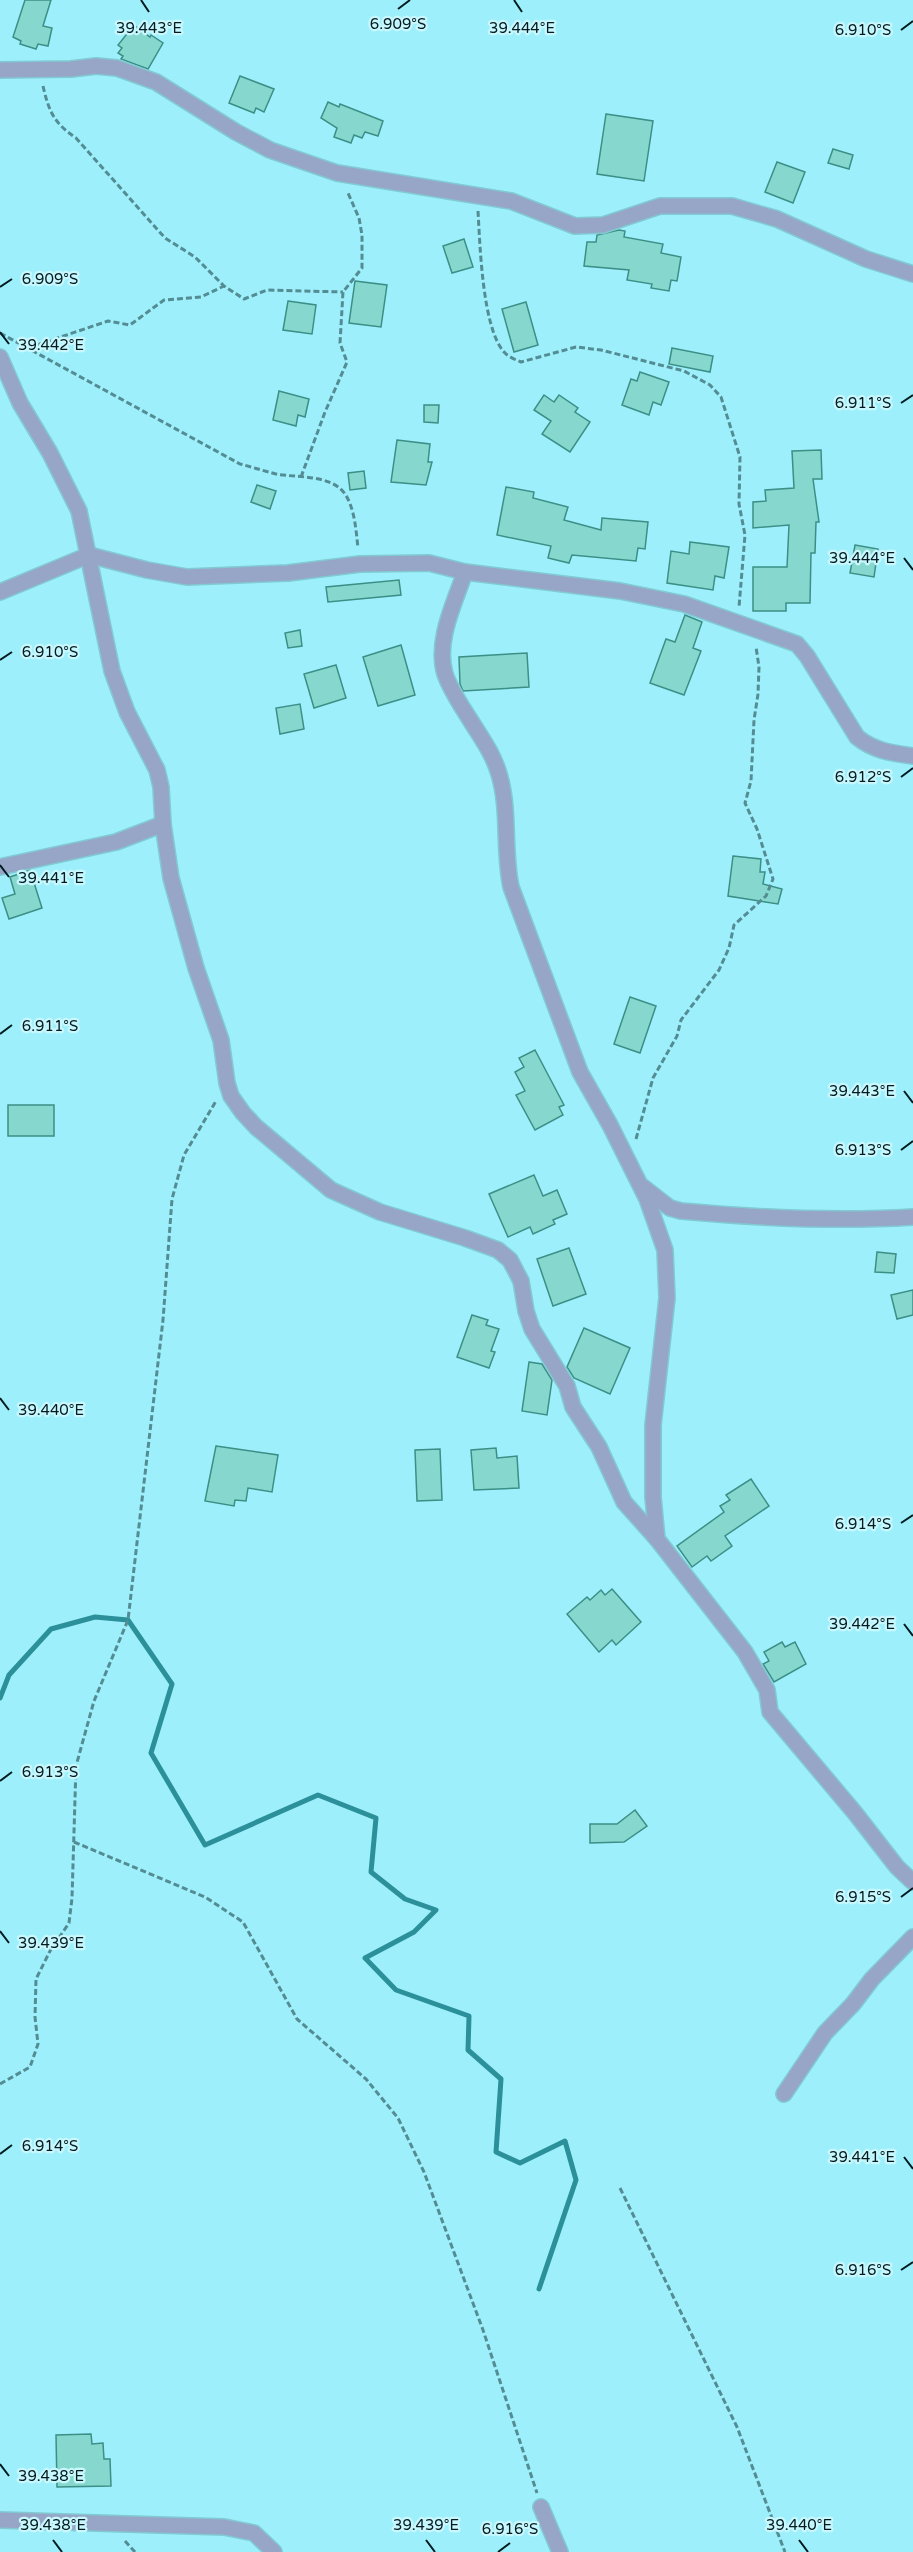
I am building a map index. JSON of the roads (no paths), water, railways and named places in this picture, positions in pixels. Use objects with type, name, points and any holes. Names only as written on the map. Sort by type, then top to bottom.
[{"type":"street","points":[[0,70],[96,66],[117,68],[156,82],[236,132],[270,150],[337,173],[511,201],[575,226],[603,225],[660,206],[732,206],[777,219],[866,259],[913,274]]},
{"type":"street","points":[[0,357],[20,403],[50,453],[79,511],[112,671],[127,712],[157,770],[171,878],[196,968],[221,1040],[231,1096],[243,1113],[332,1190],[380,1212],[498,1250],[510,1260],[520,1281],[532,1329],[567,1386],[573,1407],[599,1447],[624,1502],[657,1539],[745,1652],[767,1689],[770,1712],[897,1867],[913,1882]]},
{"type":"street","points":[[0,592],[89,555],[147,570],[187,577],[288,573],[360,564],[429,563],[465,572],[620,591],[684,604],[797,644],[807,656],[848,724],[867,745],[913,756]]},
{"type":"street","points":[[465,572],[448,622],[442,658],[445,672],[452,690],[493,757],[502,788],[506,864],[511,887],[580,1072],[630,1164],[665,1250],[667,1298],[653,1425],[652,1497],[657,1539]]},
{"type":"street","points":[[0,867],[116,842],[163,824]]},
{"type":"street","points":[[639,1183],[670,1208],[681,1211],[767,1219],[869,1220],[913,1217]]},
{"type":"street","points":[[784,2094],[825,2033],[853,2004],[872,1979],[913,1937]]},
{"type":"street","points":[[541,2507],[560,2552]]},
{"type":"street","points":[[0,2520],[225,2528],[254,2533],[274,2552]]},
{"type":"waterway","points":[[0,1698],[9,1675],[51,1629],[95,1617],[128,1620],[172,1684],[151,1753],[205,1845],[318,1795],[376,1818],[371,1872],[405,1899],[436,1910],[414,1932],[365,1958],[396,1990],[469,2016],[468,2050],[501,2079],[496,2152],[520,2163],[565,2141],[576,2180],[539,2289]]}]
